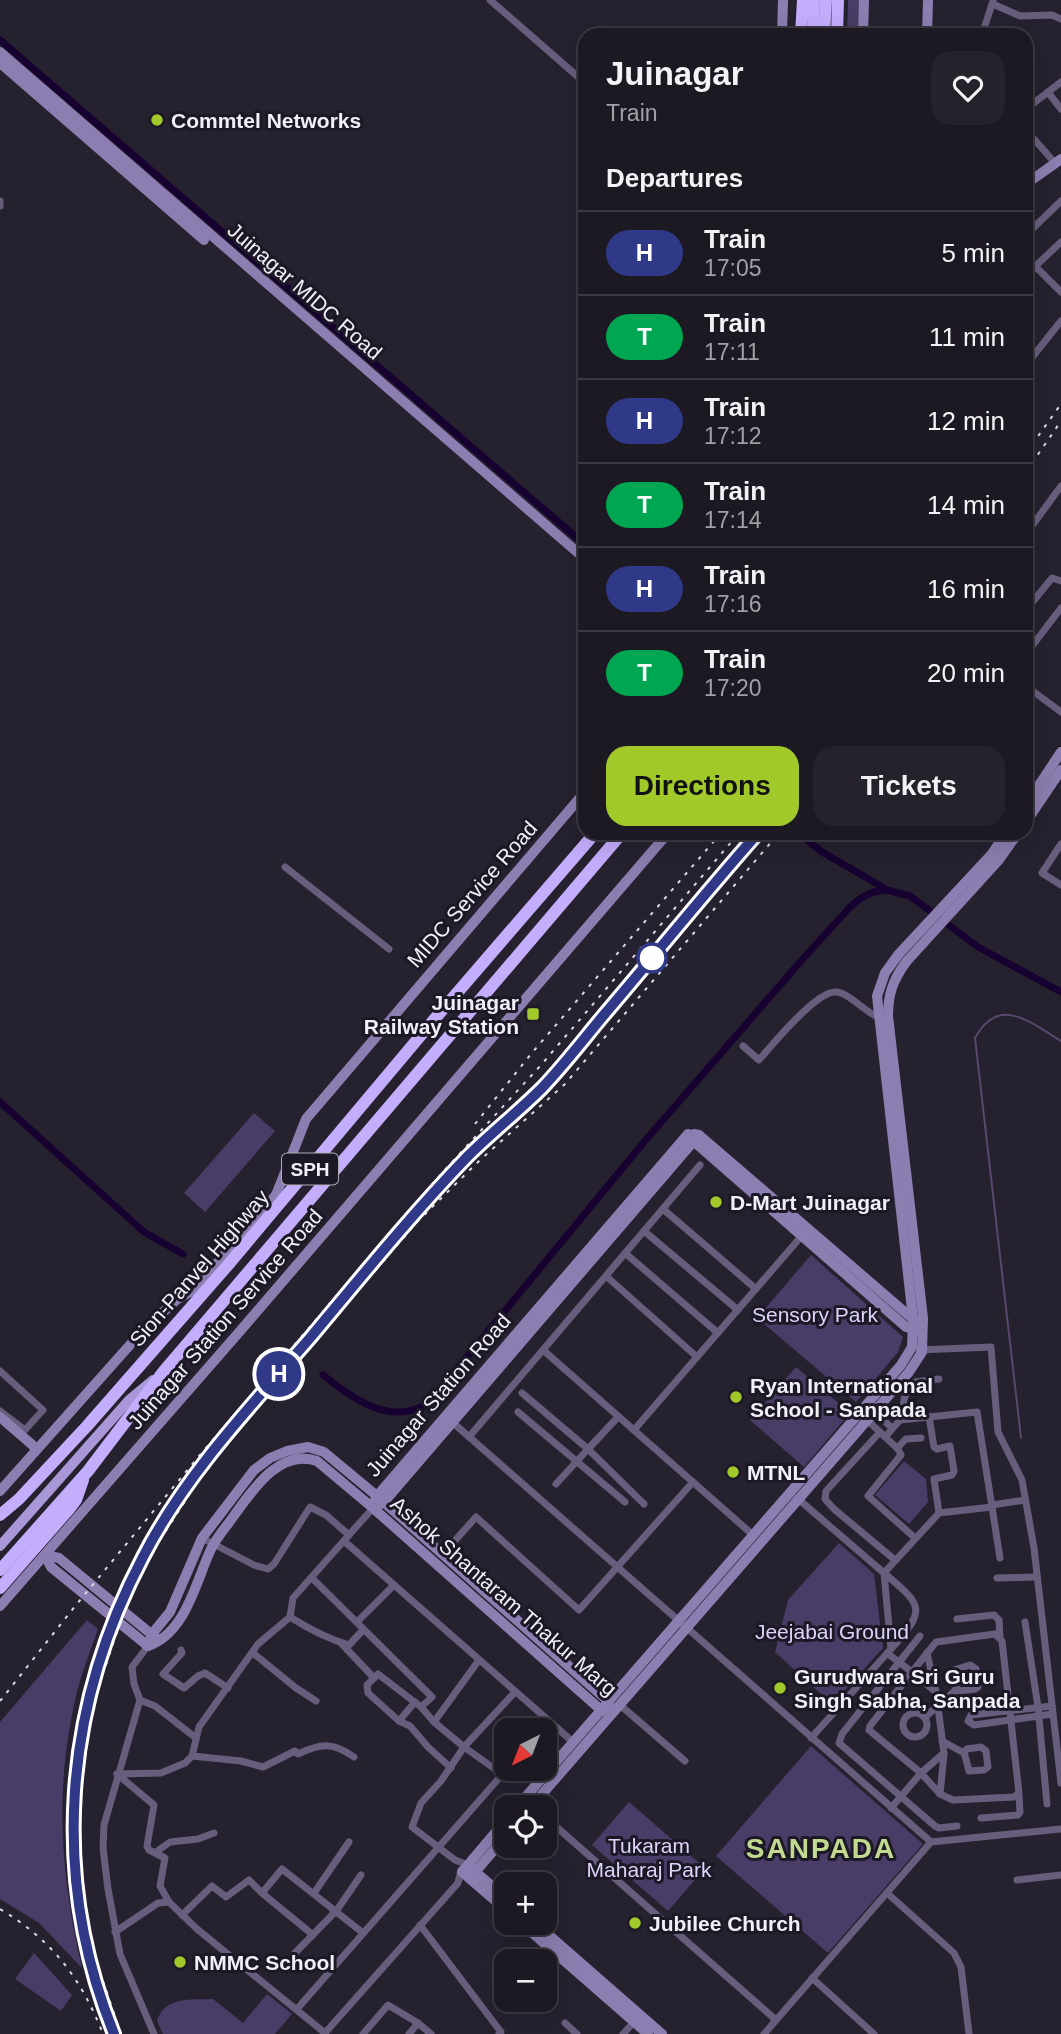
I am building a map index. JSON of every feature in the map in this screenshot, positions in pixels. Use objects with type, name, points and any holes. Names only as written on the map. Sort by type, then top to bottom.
[{"type":"highway","points":[[801,28],[803,0]]},
{"type":"highway","points":[[813,28],[814,0]]},
{"type":"highway","points":[[824,28],[826,0]]},
{"type":"highway","points":[[837,28],[838,0]]},
{"type":"highway","name":"Sion-Panvel Highway","points":[[19,1499],[87,1426],[589,840]]},
{"type":"highway","name":"Sion-Panvel Highway","points":[[164,1371],[616,840]]},
{"type":"highway","name":"SPH","points":[[0,1570],[65,1505],[164,1371]]},
{"type":"highway","name":"SPH","points":[[0,1515],[19,1499]]},
{"type":"highway","points":[[0,1588],[65,1505]]},
{"type":"main road","points":[[0,1546],[129,1400],[164,1371]]},
{"type":"main road","points":[[0,1522],[19,1499]]},
{"type":"street","points":[[491,0],[578,77]]},
{"type":"street","points":[[782,28],[783,0]]},
{"type":"street","points":[[863,28],[864,0]]},
{"type":"street","points":[[927,28],[929,0]]},
{"type":"street","points":[[984,28],[993,2],[1020,16],[1052,15],[1061,19]]},
{"type":"street","name":"Juinagar MIDC Road","points":[[0,52],[204,240]]},
{"type":"street","name":"Juinagar MIDC Road","points":[[0,63],[143,181],[578,553]]},
{"type":"street","points":[[1033,104],[1061,82]]},
{"type":"street","points":[[1048,92],[1061,109]]},
{"type":"street","points":[[1033,137],[1058,161],[1033,179]]},
{"type":"street","points":[[0,201],[0,206]]},
{"type":"street","points":[[1033,228],[1061,201]]},
{"type":"street","points":[[1061,242],[1034,266],[1061,292]]},
{"type":"street","points":[[1033,356],[1061,321]]},
{"type":"street","points":[[1033,524],[1061,486]]},
{"type":"street","points":[[1033,601],[1052,578],[1061,581]]},
{"type":"street","points":[[1033,645],[1061,608]]},
{"type":"street","points":[[1033,691],[1061,712]]},
{"type":"street","points":[[1033,794],[1061,752]]},
{"type":"street","points":[[1033,812],[1061,770]]},
{"type":"street","name":"MIDC Service Road","points":[[0,1491],[137,1337],[176,1300],[194,1290],[280,1198],[306,1119],[578,800]]},
{"type":"street","name":"Juinagar Station Service Road","points":[[0,1606],[662,840]]},
{"type":"street","points":[[539,1795],[616,1709],[753,1535],[867,1420],[909,1372],[923,1331],[877,996],[885,973],[957,898],[1001,840]]},
{"type":"street","points":[[957,898],[998,861],[1013,840]]},
{"type":"street","points":[[1061,844],[1042,873],[1061,885]]},
{"type":"street","points":[[285,867],[388,949]]},
{"type":"street","points":[[902,958],[888,997],[888,1016],[912,1324],[917,1349]]},
{"type":"street","points":[[743,1046],[759,1060],[794,1021],[821,997],[832,992],[842,993],[878,1017]]},
{"type":"street","name":"Juinagar Station Road","points":[[373,1508],[693,1137],[804,1233],[906,1327],[912,1324],[923,1331]]},
{"type":"street","points":[[469,1437],[700,1165]]},
{"type":"street","points":[[663,1209],[756,1289]]},
{"type":"street","points":[[644,1231],[738,1310]]},
{"type":"street","points":[[634,1430],[804,1233]]},
{"type":"street","points":[[625,1253],[718,1333]]},
{"type":"street","points":[[606,1276],[697,1357]]},
{"type":"street","points":[[537,1795],[573,1742],[608,1701],[682,1625],[917,1349],[991,1347],[998,1432],[1022,1479],[1026,1500],[1061,1783]]},
{"type":"street","points":[[543,1350],[753,1535]]},
{"type":"street","points":[[0,1371],[43,1410],[25,1430],[0,1410]]},
{"type":"street","points":[[895,1560],[834,1509],[825,1499],[826,1491],[882,1434],[900,1420],[905,1396],[915,1382],[939,1379]]},
{"type":"street","points":[[522,1393],[588,1449],[644,1504]]},
{"type":"street","points":[[874,1411],[892,1428]]},
{"type":"street","points":[[517,1412],[625,1502]]},
{"type":"street","points":[[900,1420],[977,1412],[1000,1558]]},
{"type":"street","points":[[0,1417],[37,1449]]},
{"type":"street","points":[[556,1484],[618,1417]]},
{"type":"street","points":[[929,1417],[934,1448],[950,1446],[953,1460],[953,1473],[934,1479],[939,1513]]},
{"type":"street","points":[[449,1419],[931,1842]]},
{"type":"street","points":[[867,1420],[900,1452],[900,1457],[868,1496],[915,1538]]},
{"type":"street","points":[[897,1448],[906,1439],[921,1438]]},
{"type":"street","name":"Ashok Shantaram Thakur Marg","points":[[148,1646],[152,1634],[170,1612],[202,1538],[254,1470],[270,1458],[308,1447],[324,1452],[381,1499],[616,1709]]},
{"type":"street","name":"Ashok Shantaram Thakur Marg","points":[[161,1642],[181,1617],[213,1545],[263,1478],[276,1468],[306,1458],[317,1461],[373,1508],[601,1710],[616,1709]]},
{"type":"street","points":[[443,1554],[476,1517],[579,1609],[693,1482]]},
{"type":"street","points":[[794,1495],[911,1597],[916,1607],[916,1617],[889,1651],[811,1738]]},
{"type":"street","points":[[936,1692],[889,1651],[884,1573],[939,1513],[1026,1500]]},
{"type":"street","points":[[202,1538],[268,1569],[274,1564],[310,1507],[326,1515],[394,1585],[545,1718]]},
{"type":"street","points":[[117,1774],[161,1773],[185,1763],[192,1756],[199,1727],[258,1644],[290,1617],[293,1598],[373,1508]]},
{"type":"street","points":[[45,1555],[59,1558],[161,1642]]},
{"type":"street","points":[[45,1555],[51,1567],[148,1646]]},
{"type":"street","points":[[997,1578],[1037,1577]]},
{"type":"street","points":[[312,1578],[432,1697],[399,1721]]},
{"type":"street","points":[[357,1622],[394,1585]]},
{"type":"street","points":[[957,1619],[994,1615],[999,1620],[1002,1641],[1020,1811],[1018,1815],[981,1818]]},
{"type":"street","points":[[290,1617],[318,1634],[328,1635],[340,1643],[374,1678]]},
{"type":"street","points":[[1025,1622],[1038,1711],[1047,1804]]},
{"type":"street","points":[[340,1643],[349,1645],[363,1630]]},
{"type":"street","points":[[1000,1637],[995,1634],[936,1642],[870,1726],[869,1731],[921,1773],[940,1794],[957,1801],[1019,1795]]},
{"type":"street","points":[[920,1636],[842,1734],[839,1743],[939,1828],[957,1826]]},
{"type":"street","points":[[154,2034],[120,1954],[103,1848],[104,1825],[140,1700],[132,1667],[148,1646],[161,1642]]},
{"type":"street","points":[[542,1658],[550,1649]]},
{"type":"street","points":[[181,1650],[182,1653],[163,1674],[179,1687],[186,1687],[198,1676],[205,1674],[228,1688]]},
{"type":"street","points":[[253,1653],[316,1701]]},
{"type":"street","points":[[927,1653],[936,1692],[944,1753],[940,1794]]},
{"type":"street","points":[[434,1721],[479,1660]]},
{"type":"street","points":[[451,1768],[410,1726],[399,1721],[366,1690],[367,1685],[378,1674],[418,1705],[464,1747],[494,1765]]},
{"type":"street","points":[[925,1717],[957,1689]]},
{"type":"street","points":[[494,1898],[456,1860],[412,1827],[421,1803],[451,1768],[464,1747],[515,1692]]},
{"type":"street","points":[[140,1700],[155,1706],[196,1738]]},
{"type":"street","points":[[616,1709],[685,1760]]},
{"type":"street","points":[[1038,1711],[1010,1720],[974,1726],[968,1721],[971,1715],[1008,1710],[1053,1710]]},
{"type":"street","points":[[918,1713],[925,1717],[928,1725],[926,1731],[919,1737],[912,1737],[905,1732],[904,1725],[909,1714],[918,1713]]},
{"type":"street","points":[[557,1728],[573,1742]]},
{"type":"street","points":[[926,1731],[964,1753]]},
{"type":"street","points":[[192,1756],[242,1761],[263,1768],[295,1751],[298,1754],[323,1744],[342,1748],[354,1757]]},
{"type":"street","points":[[891,1808],[921,1773],[944,1753]]},
{"type":"street","points":[[117,1774],[154,1805],[148,1846],[149,1850],[165,1858],[160,1886],[169,1902],[197,1929],[327,2033],[420,1925],[494,1848]]},
{"type":"street","points":[[297,2009],[496,1782]]},
{"type":"street","points":[[557,1827],[776,2020]]},
{"type":"street","points":[[764,2034],[931,1842],[1061,1829]]},
{"type":"street","points":[[156,1852],[170,1842],[198,1839],[214,1833]]},
{"type":"street","points":[[469,1872],[494,1837]]},
{"type":"street","points":[[314,1893],[349,1842]]},
{"type":"street","points":[[262,1893],[282,1869],[363,1933]]},
{"type":"street","points":[[469,1872],[494,1890]]},
{"type":"street","points":[[294,1954],[337,1910],[361,1875]]},
{"type":"street","points":[[1017,1880],[1061,1875]]},
{"type":"street","points":[[183,1915],[212,1886],[226,1897],[248,1880],[313,1935]]},
{"type":"street","points":[[887,1893],[954,1953],[961,1967],[969,2034]]},
{"type":"street","points":[[115,1931],[158,1903],[169,1902]]},
{"type":"street","points":[[420,1925],[499,2034]]},
{"type":"street","points":[[536,1935],[648,2034]]},
{"type":"street","points":[[549,1935],[662,2034]]},
{"type":"street","points":[[813,1978],[874,2034]]},
{"type":"street","points":[[363,2034],[388,2006],[418,2023],[431,2034]]},
{"type":"street","points":[[624,2034],[634,2022]]},
{"type":"street","points":[[409,2034],[418,2023]]},
{"type":"street","points":[[565,2023],[577,2034]]},
{"type":"green space","points":[[848,0],[860,0],[859,28],[847,28]]},
{"type":"green space","points":[[254,1113],[275,1131],[205,1212],[184,1193]]},
{"type":"green space","name":"Sensory Park","points":[[811,1255],[903,1337],[898,1352],[856,1402],[757,1318]]},
{"type":"green space","points":[[796,1367],[850,1413],[804,1467],[750,1420]]},
{"type":"green space","points":[[904,1461],[926,1479],[928,1502],[909,1524],[875,1495]]},
{"type":"green space","name":"Jeejabai Ground","points":[[839,1543],[874,1574],[883,1648],[832,1704],[775,1652],[788,1600]]},
{"type":"green space","points":[[87,1620],[98,1629],[75,1701],[68,1736],[62,1803],[69,1901],[82,1968],[39,1923],[0,1899],[0,1722]]},
{"type":"green space","points":[[811,1746],[923,1844],[828,1953],[716,1856]]},
{"type":"green space","name":"Tukaram Maharaj Park","points":[[629,1802],[705,1868],[668,1911],[592,1845]]},
{"type":"green space","points":[[34,1953],[72,1995],[61,2011],[15,1979]]},
{"type":"green space","points":[[267,1994],[292,2014],[275,2034],[163,2034],[157,2021],[172,2003],[213,1999],[243,2023]]},
{"type":"waterway","points":[[0,40],[578,539]]},
{"type":"waterway","points":[[807,840],[822,852],[886,889]]},
{"type":"waterway","points":[[323,1375],[360,1401],[386,1411],[415,1410],[429,1403],[644,1142],[801,961],[861,898],[873,892],[887,890],[910,896],[978,947],[1061,992]]},
{"type":"waterway","points":[[1021,1438],[975,1038],[994,1017],[1005,1015],[1027,1021],[1061,1041]]},
{"type":"waterway","points":[[0,1102],[144,1232],[183,1254]]},
{"type":"railway","points":[[1033,443],[1061,404]]},
{"type":"railway","points":[[1033,462],[1061,421]]},
{"type":"railway","points":[[475,1124],[531,1054],[715,840]]},
{"type":"railway","points":[[0,1701],[199,1456],[442,1173],[542,1064],[733,840]]},
{"type":"railway","points":[[464,1161],[543,1087],[752,840]]},
{"type":"railway","points":[[121,2034],[93,1952],[84,1907],[78,1848],[80,1788],[95,1696],[126,1606],[147,1560],[200,1478],[417,1222],[478,1162],[565,1084],[773,840]]},
{"type":"railway","points":[[0,1909],[35,1934],[63,1962],[85,1995],[103,2034]]},
{"type":"train","name":"H","points":[[114,2034],[88,1954],[78,1908],[73,1848],[74,1787],[89,1695],[121,1604],[143,1557],[195,1475],[240,1419],[412,1218],[468,1157],[543,1087],[752,840]]},
{"type":"place","name":"Commtel Networks","points":[[157,120]]},
{"type":"place","name":"Juinagar Railway Station","points":[[533,1014]]},
{"type":"place","name":"D-Mart Juinagar","points":[[716,1202]]},
{"type":"place","name":"Ryan International School - Sanpada","points":[[736,1397]]},
{"type":"place","name":"MTNL","points":[[733,1472]]},
{"type":"place","name":"Gurudwara Sri Guru Singh Sabha, Sanpada","points":[[780,1688]]},
{"type":"place","name":"Jubilee Church","points":[[635,1923]]},
{"type":"place","name":"NMMC School","points":[[180,1962]]},
{"type":"district","name":"SANPADA","points":[[821,1848]]}]
